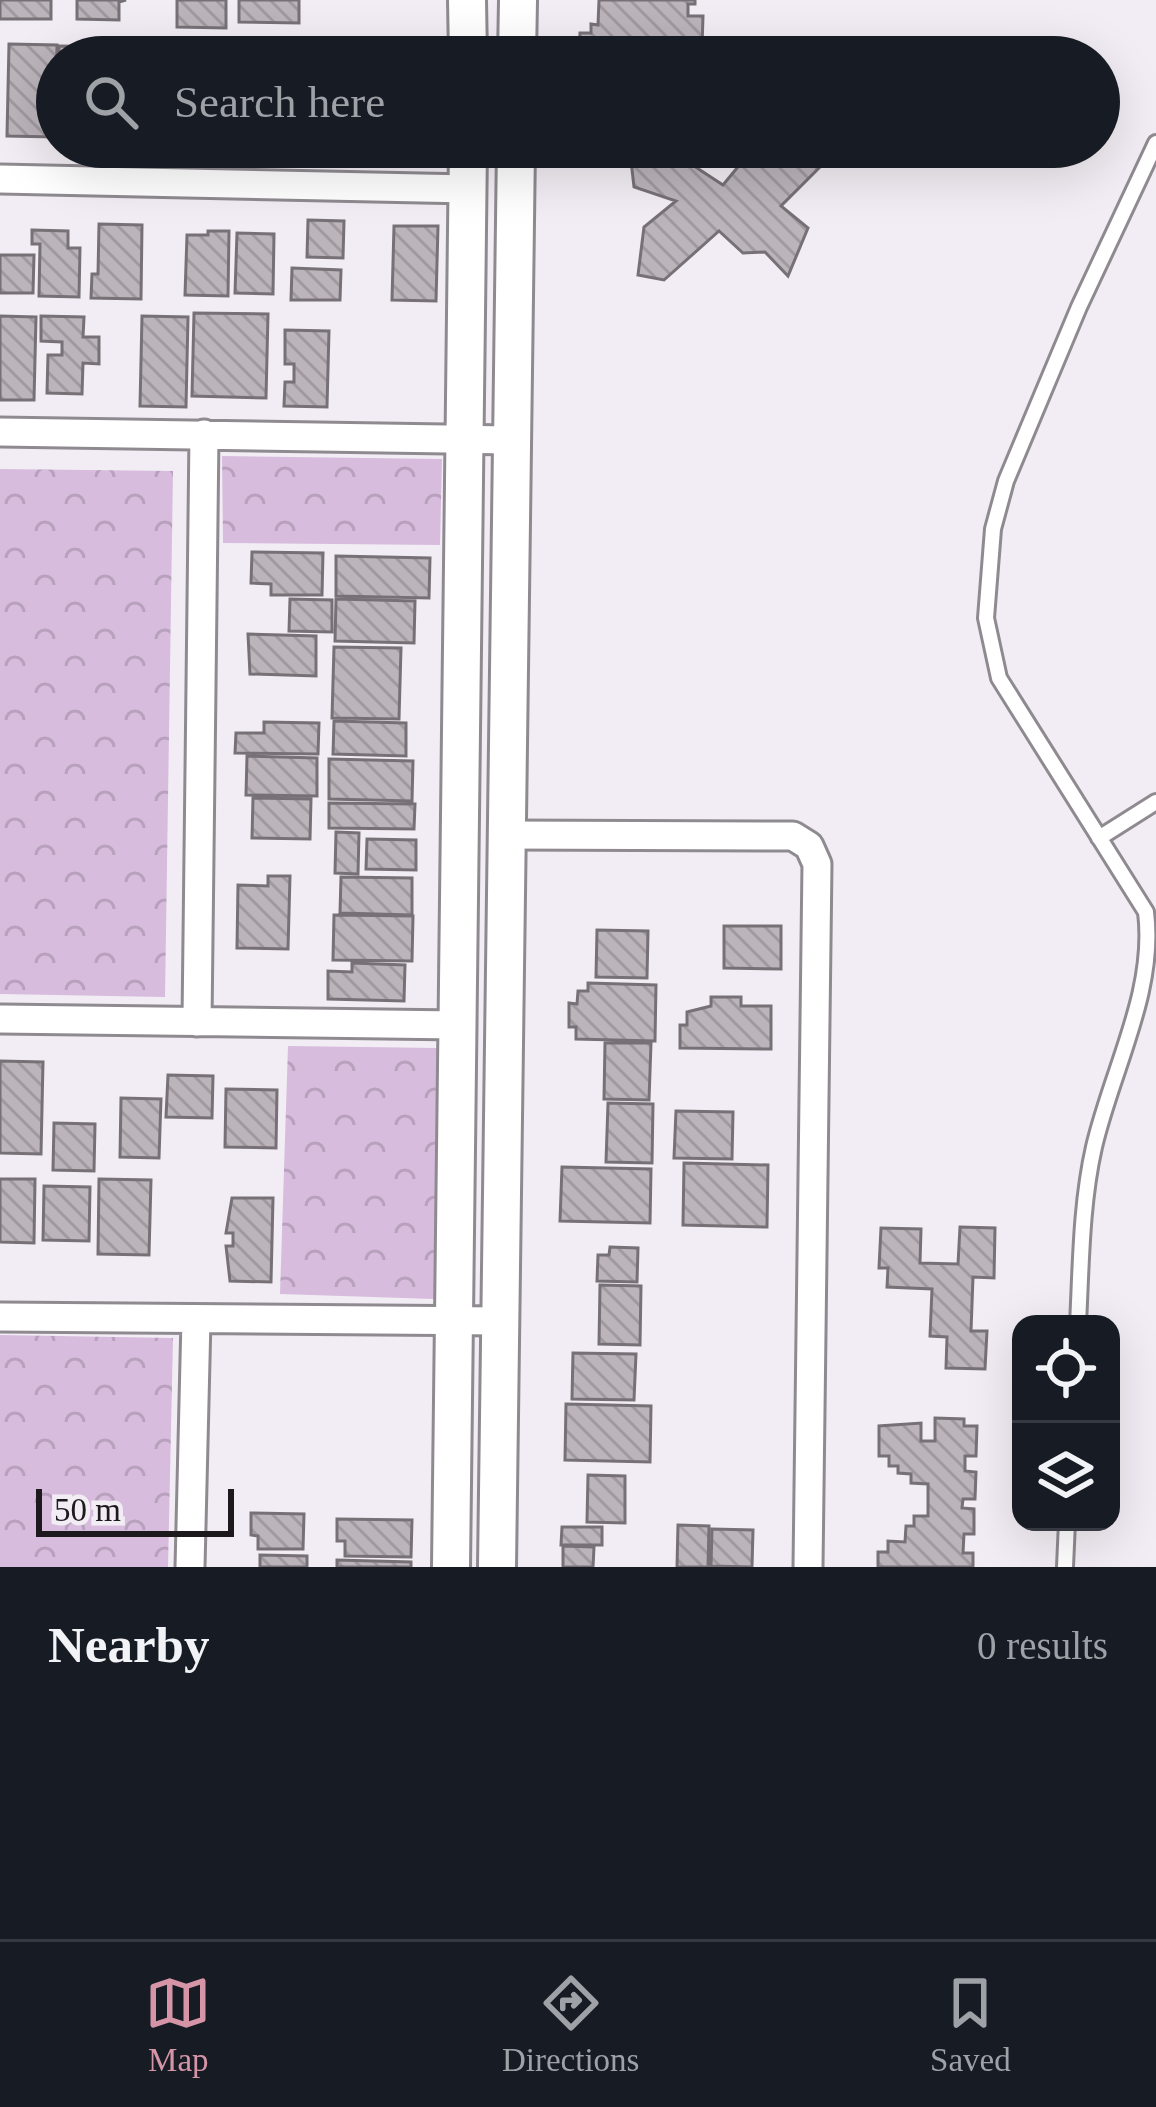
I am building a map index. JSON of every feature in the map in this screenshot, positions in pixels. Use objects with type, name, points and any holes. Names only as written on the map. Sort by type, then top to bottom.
[{"type":"street","points":[[467,0],[468,36]]},
{"type":"street","points":[[517,36],[518,0]]},
{"type":"street","points":[[451,1567],[469,168]]},
{"type":"street","points":[[496,1567],[516,168]]},
{"type":"street","points":[[0,178],[469,188]]},
{"type":"street","points":[[0,433],[513,440]]},
{"type":"street","points":[[197,1022],[204,434]]},
{"type":"street","points":[[508,835],[793,836],[809,846],[817,864],[808,1567]]},
{"type":"street","points":[[0,1019],[458,1025]]},
{"type":"street","points":[[0,1317],[502,1321]]},
{"type":"street","points":[[190,1567],[196,1319]]},
{"type":"lane","points":[[1079,1315],[1093,1151],[1106,1099],[1149,998],[1151,938],[1146,912],[999,678],[986,618],[987,575],[1006,482],[1156,142]]},
{"type":"lane","points":[[1099,838],[1156,802]]},
{"type":"lane","points":[[1065,1567],[1067,1531]]},
{"type":"green space","points":[[222,456],[442,459],[440,545],[223,543]]},
{"type":"green space","points":[[0,469],[173,471],[165,997],[0,994]]},
{"type":"green space","points":[[288,1046],[438,1048],[434,1299],[280,1294]]},
{"type":"green space","points":[[0,1335],[173,1338],[168,1567],[0,1567]]},
{"type":"building","points":[[0,0],[51,0],[51,19],[0,19]]},
{"type":"building","points":[[77,0],[126,0],[119,2],[119,20],[77,19]]},
{"type":"building","points":[[177,0],[226,0],[226,28],[177,27]]},
{"type":"building","points":[[239,0],[299,0],[299,23],[239,22]]},
{"type":"building","points":[[599,0],[695,0],[688,4],[688,16],[703,16],[702,36],[580,36],[591,33],[591,24],[598,25]]},
{"type":"building","points":[[9,44],[36,45],[36,137],[7,136]]},
{"type":"building","points":[[632,168],[697,168],[723,185],[737,168],[819,168],[781,206],[808,228],[788,276],[765,252],[743,253],[719,231],[664,280],[638,275],[644,227],[676,201],[634,187]]},
{"type":"building","points":[[308,220],[344,221],[343,258],[307,257]]},
{"type":"building","points":[[99,224],[142,225],[141,299],[91,298],[92,274],[98,274]]},
{"type":"building","points":[[394,226],[438,226],[436,301],[392,300]]},
{"type":"building","points":[[32,230],[68,231],[68,248],[80,248],[79,297],[39,296],[40,244],[32,244]]},
{"type":"building","points":[[208,231],[229,231],[228,296],[185,295],[187,235],[208,235]]},
{"type":"building","points":[[237,233],[274,234],[273,294],[235,293]]},
{"type":"building","points":[[0,255],[34,255],[33,293],[0,293]]},
{"type":"building","points":[[292,268],[341,270],[340,300],[291,300]]},
{"type":"building","points":[[194,313],[268,314],[266,398],[192,396]]},
{"type":"building","points":[[0,316],[36,317],[34,400],[0,400]]},
{"type":"building","points":[[41,316],[84,317],[83,337],[99,337],[99,364],[83,363],[82,394],[47,393],[48,355],[62,355],[62,342],[41,341]]},
{"type":"building","points":[[142,316],[188,317],[186,407],[140,406]]},
{"type":"building","points":[[285,330],[329,331],[327,407],[284,406],[285,382],[294,382],[294,364],[285,364]]},
{"type":"building","points":[[252,552],[323,553],[322,595],[271,595],[271,584],[251,583]]},
{"type":"building","points":[[336,556],[430,558],[429,598],[336,596]]},
{"type":"building","points":[[290,599],[332,600],[332,632],[289,631]]},
{"type":"building","points":[[336,599],[415,601],[414,643],[335,641]]},
{"type":"building","points":[[248,634],[316,636],[316,676],[250,674]]},
{"type":"building","points":[[334,647],[401,648],[399,719],[332,718]]},
{"type":"building","points":[[334,721],[406,723],[406,756],[333,754]]},
{"type":"building","points":[[264,722],[319,723],[318,754],[235,753],[236,733],[264,733]]},
{"type":"building","points":[[247,756],[317,758],[317,796],[246,795]]},
{"type":"building","points":[[329,759],[413,761],[412,801],[329,799]]},
{"type":"building","points":[[253,798],[311,799],[310,839],[252,838]]},
{"type":"building","points":[[329,803],[415,804],[414,829],[329,828]]},
{"type":"building","points":[[336,832],[359,833],[358,874],[335,873]]},
{"type":"building","points":[[367,839],[416,840],[416,870],[366,869]]},
{"type":"building","points":[[268,876],[290,876],[288,949],[237,948],[238,885],[268,886]]},
{"type":"building","points":[[341,877],[412,878],[412,915],[340,913]]},
{"type":"building","points":[[334,915],[413,916],[412,961],[333,960]]},
{"type":"building","points":[[724,926],[781,926],[781,969],[724,968]]},
{"type":"building","points":[[597,930],[648,931],[647,978],[596,977]]},
{"type":"building","points":[[352,963],[405,965],[404,1001],[328,999],[328,971],[352,972]]},
{"type":"building","points":[[588,983],[656,985],[655,1041],[576,1039],[576,1027],[569,1027],[569,1003],[577,1004],[578,991],[588,991]]},
{"type":"building","points":[[711,997],[741,997],[741,1006],[771,1006],[771,1049],[680,1048],[680,1025],[687,1025],[687,1012],[711,1006]]},
{"type":"building","points":[[605,1043],[651,1043],[649,1100],[604,1099]]},
{"type":"building","points":[[0,1061],[43,1062],[41,1154],[0,1153]]},
{"type":"building","points":[[168,1075],[213,1076],[212,1118],[166,1117]]},
{"type":"building","points":[[226,1089],[277,1090],[276,1148],[225,1147]]},
{"type":"building","points":[[121,1098],[161,1099],[159,1158],[120,1157]]},
{"type":"building","points":[[608,1103],[653,1104],[652,1163],[606,1162]]},
{"type":"building","points":[[676,1111],[733,1112],[732,1159],[674,1158]]},
{"type":"building","points":[[54,1123],[95,1124],[94,1171],[53,1170]]},
{"type":"building","points":[[684,1163],[768,1165],[767,1227],[683,1225]]},
{"type":"building","points":[[562,1167],[651,1169],[650,1223],[560,1221]]},
{"type":"building","points":[[0,1179],[35,1179],[34,1243],[0,1242]]},
{"type":"building","points":[[99,1179],[151,1180],[149,1255],[98,1254]]},
{"type":"building","points":[[44,1186],[90,1187],[89,1241],[43,1240]]},
{"type":"building","points":[[232,1198],[273,1198],[271,1282],[230,1281],[226,1246],[233,1246],[233,1233],[226,1233]]},
{"type":"building","points":[[960,1227],[995,1228],[994,1278],[973,1277],[971,1331],[987,1331],[985,1369],[946,1368],[947,1337],[930,1336],[932,1289],[887,1287],[888,1268],[879,1268],[881,1228],[921,1229],[920,1263],[958,1264]]},
{"type":"building","points":[[610,1247],[638,1248],[637,1282],[597,1281],[598,1255],[609,1255]]},
{"type":"building","points":[[600,1285],[641,1286],[640,1345],[599,1344]]},
{"type":"building","points":[[573,1353],[636,1354],[634,1400],[572,1399]]},
{"type":"building","points":[[566,1404],[651,1406],[650,1462],[565,1460]]},
{"type":"building","points":[[935,1418],[964,1419],[964,1426],[977,1426],[976,1456],[965,1456],[965,1471],[976,1472],[975,1499],[963,1499],[962,1508],[974,1509],[974,1534],[964,1534],[963,1553],[973,1553],[973,1567],[878,1567],[878,1552],[888,1552],[888,1541],[905,1542],[906,1526],[914,1526],[914,1516],[928,1516],[928,1484],[911,1483],[911,1474],[898,1473],[898,1466],[889,1466],[889,1456],[879,1456],[879,1426],[921,1423],[921,1441],[935,1441]]},
{"type":"building","points":[[588,1475],[625,1476],[625,1523],[587,1522]]},
{"type":"building","points":[[251,1513],[304,1514],[303,1549],[258,1549],[258,1536],[251,1535]]},
{"type":"building","points":[[337,1519],[412,1520],[411,1557],[345,1556],[345,1541],[337,1541]]},
{"type":"building","points":[[678,1525],[709,1526],[708,1567],[677,1567]]},
{"type":"building","points":[[562,1527],[602,1527],[602,1545],[561,1545]]},
{"type":"building","points":[[712,1529],[753,1530],[752,1567],[711,1566]]},
{"type":"building","points":[[563,1546],[594,1547],[593,1567],[563,1567]]},
{"type":"building","points":[[260,1555],[307,1556],[307,1567],[260,1567]]},
{"type":"building","points":[[337,1560],[411,1562],[411,1567],[337,1567]]}]
